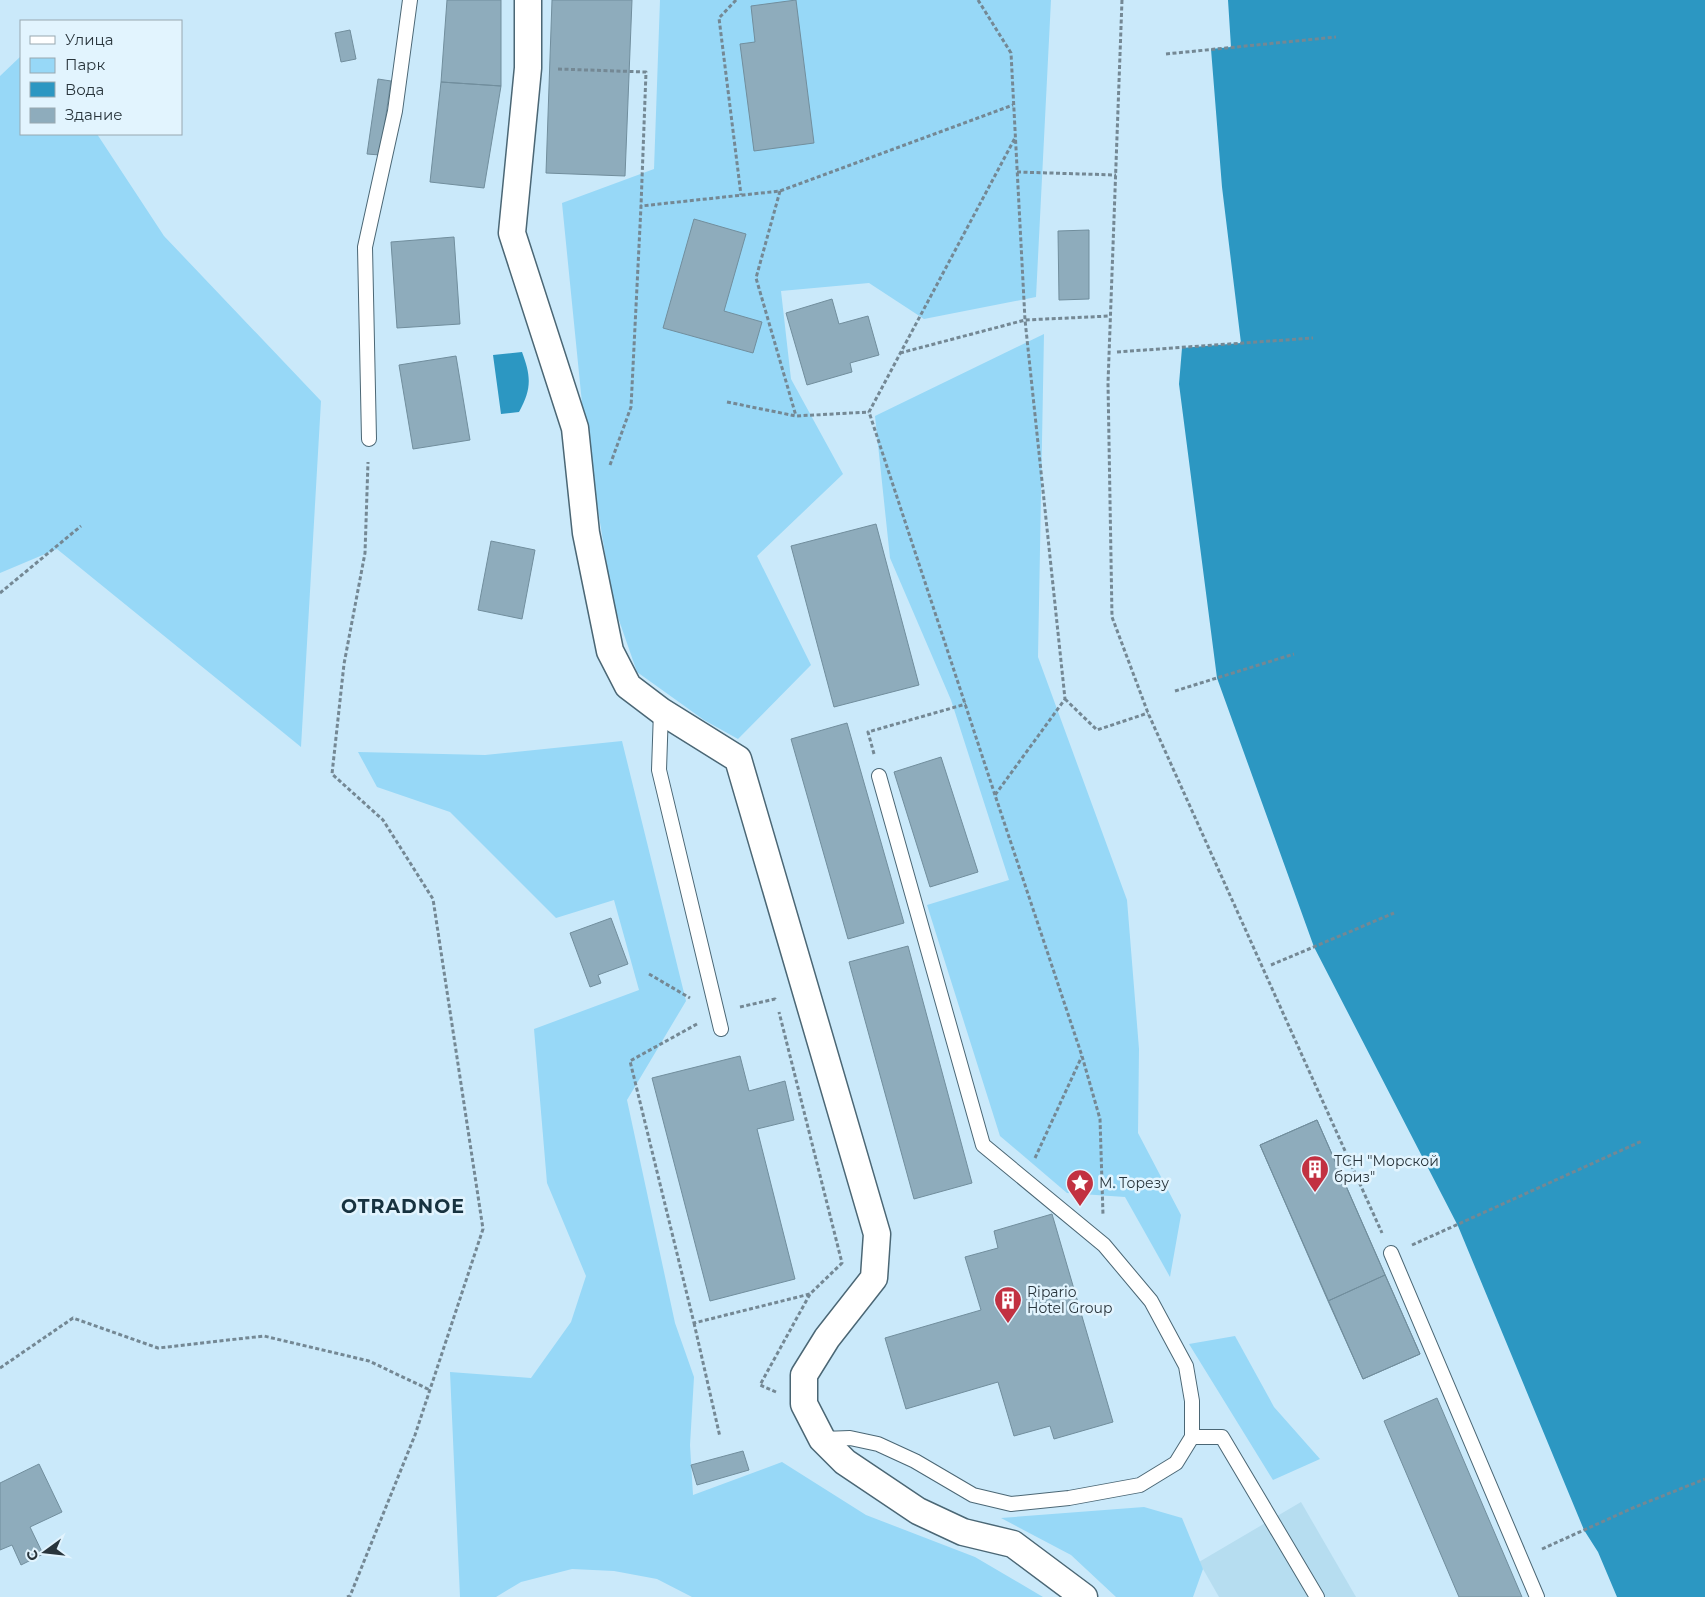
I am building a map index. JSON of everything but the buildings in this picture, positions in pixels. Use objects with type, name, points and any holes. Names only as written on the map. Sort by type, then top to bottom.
[{"type":"street","points":[[528,0],[528,68],[512,233],[574,428],[586,533],[610,651],[628,686],[661,711],[738,759],[877,1234],[874,1278],[827,1338],[804,1375],[804,1404],[822,1439],[845,1462],[918,1511],[963,1532],[1013,1544],[1084,1597]]},
{"type":"lane","points":[[368,439],[365,247],[395,111],[410,0]]},
{"type":"lane","points":[[661,711],[659,770],[721,1029]]},
{"type":"lane","points":[[822,1439],[850,1438],[878,1444],[915,1460],[972,1495],[1011,1504],[1069,1498],[1140,1485],[1176,1463],[1192,1437],[1192,1401],[1186,1366],[1151,1301],[1104,1245],[983,1145],[880,776]]},
{"type":"lane","points":[[1391,1253],[1537,1597]]},
{"type":"lane","points":[[1192,1437],[1222,1437],[1317,1597]]},
{"type":"path","points":[[736,0],[719,18],[741,195]]},
{"type":"path","points":[[978,0],[1010,53],[1025,320],[1065,699],[1097,730],[1148,713]]},
{"type":"path","points":[[1122,0],[1108,383],[1112,618],[1148,713],[1391,1253]]},
{"type":"path","points":[[1166,54],[1336,37]]},
{"type":"path","points":[[528,68],[646,72],[632,407],[609,470]]},
{"type":"path","points":[[641,206],[780,191],[1014,105]]},
{"type":"path","points":[[1015,138],[869,412],[1082,1056],[1100,1119],[1104,1245]]},
{"type":"path","points":[[1017,172],[1116,175]]},
{"type":"path","points":[[780,191],[756,278],[796,416]]},
{"type":"path","points":[[900,353],[1025,320],[1110,316]]},
{"type":"path","points":[[1117,352],[1313,338]]},
{"type":"path","points":[[727,402],[796,416],[869,412]]},
{"type":"path","points":[[349,1597],[415,1435],[482,1229],[433,899],[383,820],[332,774],[344,664],[365,553],[368,439]]},
{"type":"path","points":[[0,594],[81,526]]},
{"type":"path","points":[[1175,691],[1294,654]]},
{"type":"path","points":[[995,795],[1065,699]]},
{"type":"path","points":[[880,776],[868,732],[966,704]]},
{"type":"path","points":[[1271,965],[1394,914]]},
{"type":"path","points":[[649,974],[716,1013]]},
{"type":"path","points":[[694,1323],[810,1294],[842,1263],[775,999],[716,1013],[630,1061],[720,1437]]},
{"type":"path","points":[[1025,1179],[1082,1056]]},
{"type":"path","points":[[1404,1248],[1642,1141]]},
{"type":"path","points":[[0,1368],[73,1318],[158,1348],[264,1336],[369,1361],[430,1390]]},
{"type":"path","points":[[1539,1550],[1635,1507],[1705,1479]]},
{"type":"shaded area","points":[[1301,1502],[1356,1597],[1219,1597],[1199,1562]]},
{"type":"green space","points":[[660,0],[1051,0],[1036,297],[924,319],[869,283],[781,291],[791,379],[843,474],[757,556],[811,665],[738,739],[704,720],[637,672],[613,603],[584,423],[562,203],[654,169]]},
{"type":"green space","points":[[20,57],[20,135],[98,135],[164,236],[321,401],[301,747],[57,549],[0,573],[0,76]]},
{"type":"green space","points":[[1044,334],[1038,657],[1127,900],[1139,1049],[1138,1133],[1181,1215],[1170,1277],[1125,1197],[1067,1193],[1000,1136],[927,905],[1009,880],[951,700],[890,558],[875,416]]},
{"type":"green space","points":[[622,741],[686,1001],[627,1100],[675,1323],[694,1377],[690,1445],[693,1495],[782,1462],[866,1515],[975,1557],[1043,1597],[692,1597],[657,1579],[614,1571],[572,1569],[521,1582],[496,1597],[460,1597],[450,1372],[531,1378],[571,1322],[586,1276],[547,1183],[534,1029],[639,990],[614,900],[556,918],[450,812],[377,787],[358,752],[485,755]]},
{"type":"green space","points":[[1235,1336],[1274,1407],[1320,1459],[1273,1480],[1189,1344]]},
{"type":"green space","points":[[1144,1507],[1182,1518],[1203,1569],[1193,1597],[1116,1597],[1071,1555],[1001,1518]]},
{"type":"water","points":[[1228,0],[1705,0],[1705,1597],[1617,1597],[1598,1552],[1584,1530],[1458,1226],[1314,947],[1217,678],[1179,384],[1182,348],[1241,343],[1222,187],[1211,49],[1231,47]]},
{"type":"water","points":[[522,352],[529,382],[526,396],[519,412],[501,414],[493,355]]},
{"type":"place","name":"ТСН \"Морской бриз\"","points":[[1315,1193]]},
{"type":"place","name":"М. Торезу","points":[[1080,1207]]},
{"type":"place","name":"Ripario Hotel Group","points":[[1008,1324]]},
{"type":"district","name":"OTRADNOE","points":[[403,1206]]}]
